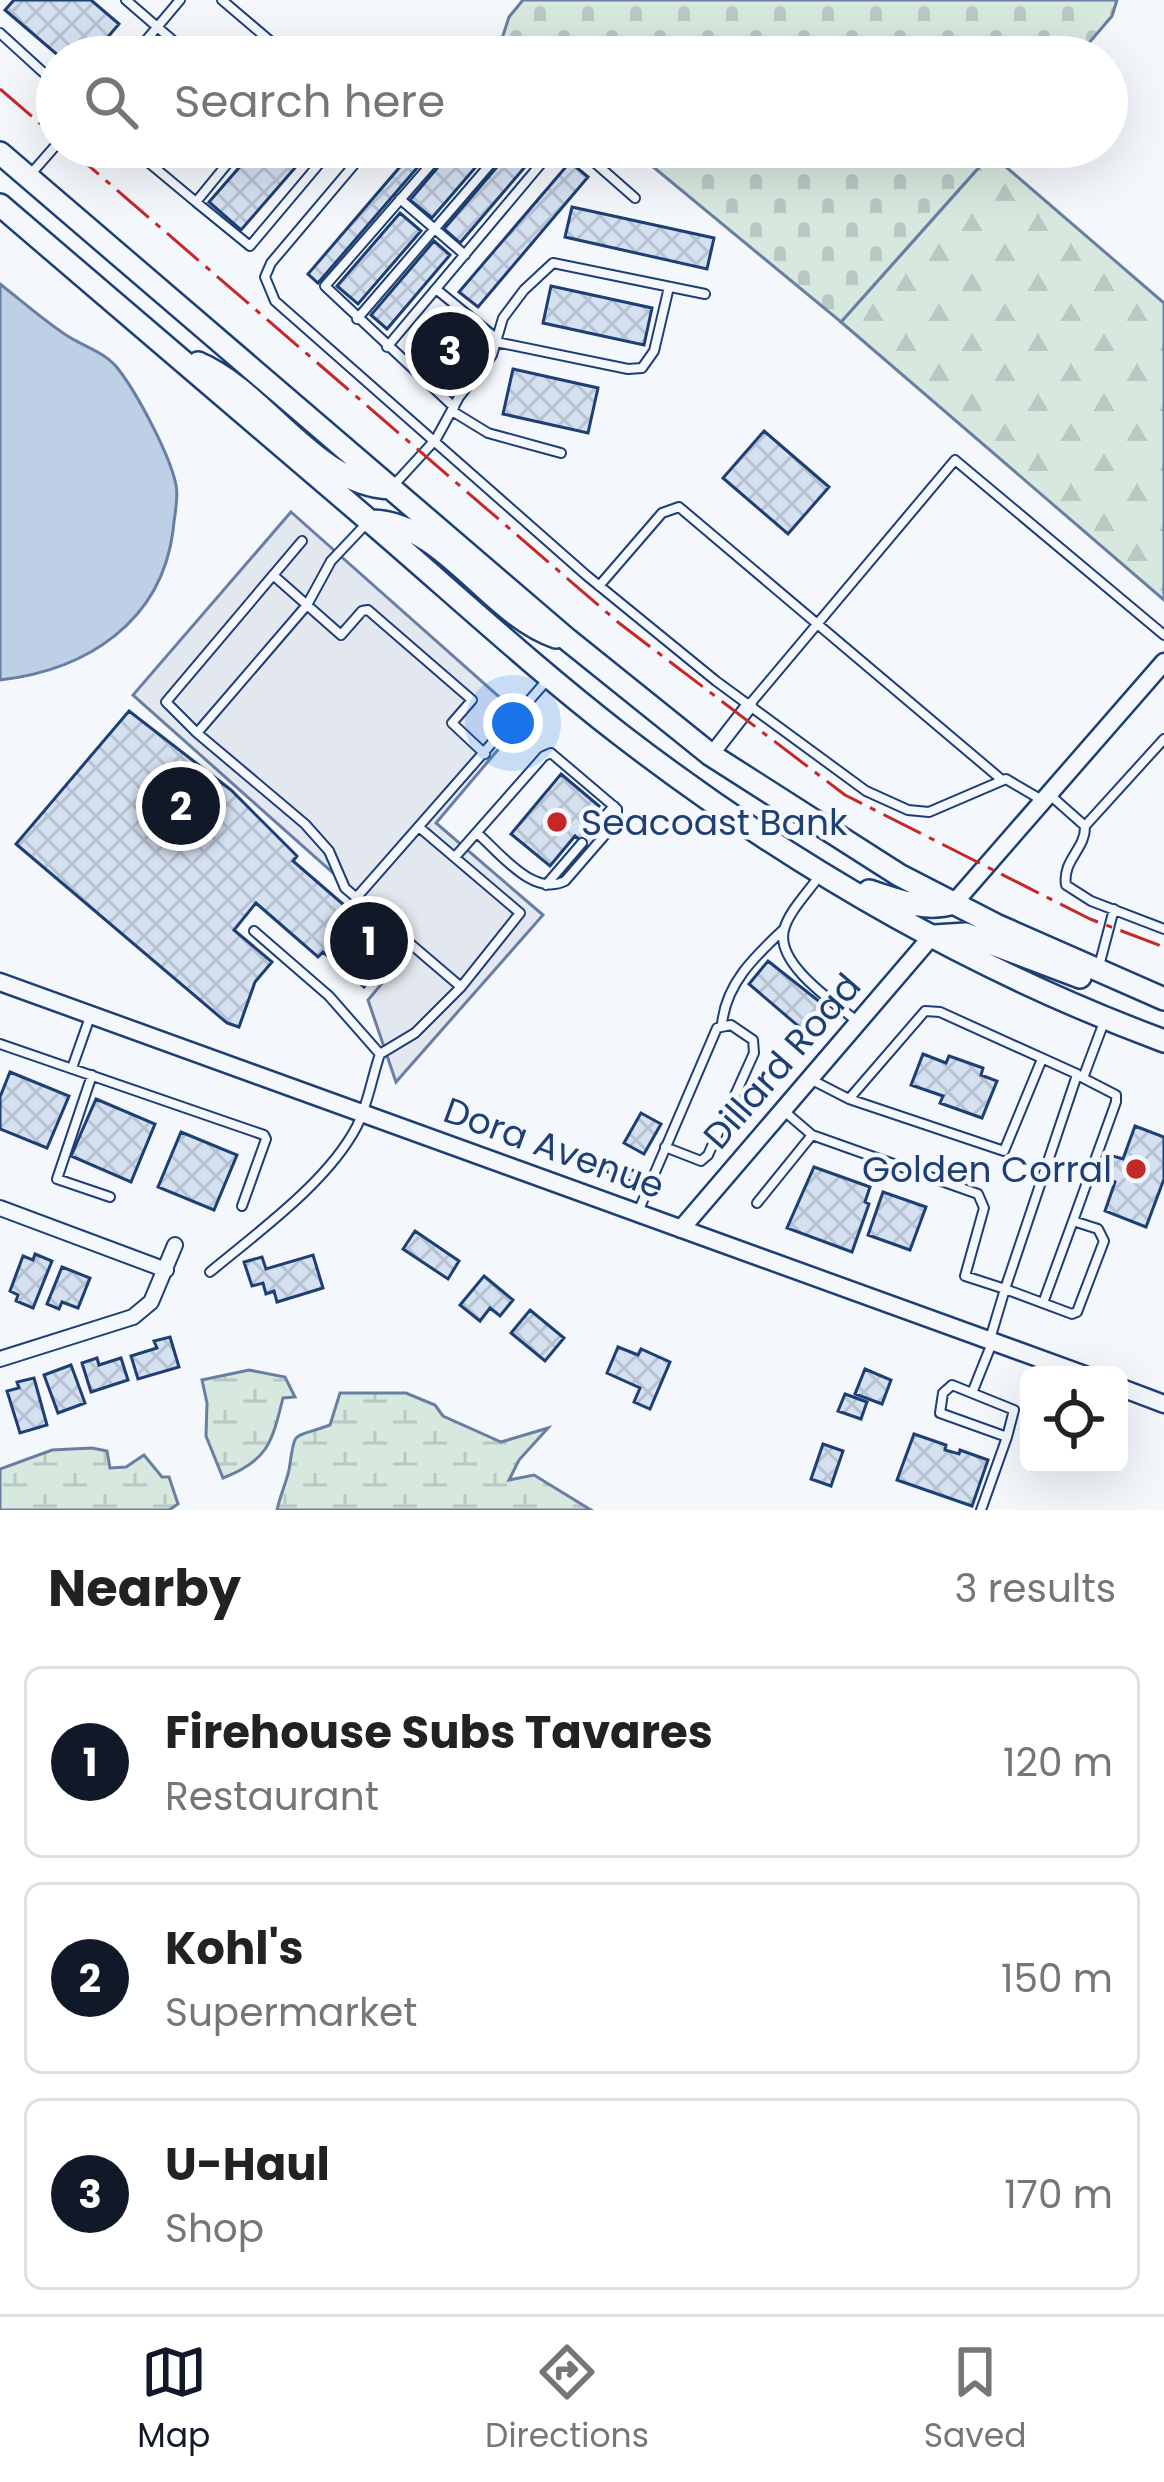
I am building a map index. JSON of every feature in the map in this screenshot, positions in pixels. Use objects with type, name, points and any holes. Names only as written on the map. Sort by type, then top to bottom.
[{"type":"main road","points":[[0,153],[568,640],[711,755],[844,842],[954,904],[1164,999]]},
{"type":"main road","points":[[0,205],[551,676],[687,784],[822,874],[932,936],[1164,1041]]},
{"type":"main road","points":[[180,359],[214,370],[232,382],[334,469],[354,481],[391,488]]},
{"type":"main road","points":[[369,521],[386,521],[427,540],[518,618],[568,640]]},
{"type":"main road","points":[[822,874],[916,906],[954,904]]},
{"type":"main road","points":[[932,936],[966,934],[1074,977],[1097,972]]},
{"type":"street","points":[[954,904],[1164,662]]},
{"type":"street","points":[[711,755],[749,706]]},
{"type":"street","name":"Dillard Road","points":[[681,1229],[932,936]]},
{"type":"street","name":"Dora Avenue","points":[[0,982],[1060,1366]]},
{"type":"street","points":[[0,1208],[166,1270]]},
{"type":"street","points":[[0,1359],[133,1317],[151,1302],[176,1245]]},
{"type":"street","points":[[1128,1390],[1164,1403]]},
{"type":"lane","points":[[125,0],[167,36]]},
{"type":"lane","points":[[150,36],[180,0]]},
{"type":"lane","points":[[221,0],[264,36]]},
{"type":"lane","points":[[0,33],[36,66]]},
{"type":"lane","points":[[28,177],[36,168]]},
{"type":"lane","points":[[155,168],[250,246],[316,168]]},
{"type":"lane","points":[[196,202],[224,168]]},
{"type":"lane","points":[[351,168],[271,263],[265,277],[275,301],[599,586],[749,706],[866,791],[908,810],[929,812],[1012,780],[1085,826]]},
{"type":"lane","points":[[428,168],[325,286],[453,409],[488,433],[561,453]]},
{"type":"lane","points":[[357,319],[487,168]]},
{"type":"lane","points":[[388,347],[538,168]]},
{"type":"lane","points":[[601,168],[635,198]]},
{"type":"lane","points":[[400,200],[465,255]]},
{"type":"lane","points":[[391,488],[436,440],[492,355],[503,318],[553,263],[705,294]]},
{"type":"lane","points":[[436,290],[496,340],[628,369],[642,368],[654,351],[669,287]]},
{"type":"lane","points":[[749,706],[955,460],[1164,635]]},
{"type":"lane","points":[[599,586],[662,512],[679,507],[1002,780]]},
{"type":"lane","points":[[197,733],[307,605],[331,560],[369,521]]},
{"type":"lane","points":[[302,541],[166,702],[305,824],[329,851],[345,888],[461,987]]},
{"type":"lane","points":[[273,575],[341,635],[362,610],[368,610],[472,700],[452,723],[485,754]]},
{"type":"lane","points":[[356,898],[551,676]]},
{"type":"lane","points":[[1164,739],[1085,826],[1081,846],[1065,869],[1066,885],[1091,901],[1164,929]]},
{"type":"lane","points":[[454,857],[551,753],[619,814],[565,881],[545,886],[477,833]]},
{"type":"lane","points":[[597,825],[614,806]]},
{"type":"lane","points":[[210,1272],[332,1160],[357,1125],[380,1054],[415,1034],[461,987],[520,914],[420,828]]},
{"type":"lane","points":[[545,886],[582,843]]},
{"type":"lane","points":[[637,1214],[722,1024],[723,1006],[741,974],[784,929],[822,874]]},
{"type":"lane","points":[[1097,972],[1114,909]]},
{"type":"lane","points":[[784,929],[784,947],[793,964],[859,1023]]},
{"type":"lane","points":[[254,932],[329,996],[380,1054]]},
{"type":"lane","points":[[849,1099],[926,1011],[940,1012],[1116,1095],[1043,1303]]},
{"type":"lane","points":[[72,1068],[90,1015]]},
{"type":"lane","points":[[973,1393],[1005,1289],[1105,1017]]},
{"type":"lane","points":[[665,1148],[700,1161],[708,1155],[756,1046],[731,1025],[722,1024]]},
{"type":"lane","points":[[0,1044],[264,1135],[242,1206]]},
{"type":"lane","points":[[810,1079],[849,1099],[1004,1151],[1042,1059]]},
{"type":"lane","points":[[92,1075],[57,1179],[110,1197]]},
{"type":"lane","points":[[783,1111],[812,1136],[979,1194],[984,1208],[964,1276],[1072,1314],[1080,1308],[1104,1236],[1098,1229],[1073,1221]]},
{"type":"lane","points":[[757,1203],[812,1136]]},
{"type":"lane","points":[[981,1510],[1007,1437],[1013,1411],[946,1387],[940,1413],[1007,1437]]},
{"type":"green space","points":[[523,0],[1117,0],[1112,16],[1095,36],[503,36],[509,17]]},
{"type":"green space","points":[[654,168],[978,168],[841,322]]},
{"type":"green space","points":[[978,168],[1007,168],[1164,303],[1164,600],[841,322]]},
{"type":"green space","points":[[249,1370],[285,1377],[295,1397],[283,1398],[271,1438],[259,1457],[223,1478],[206,1436],[202,1380]]},
{"type":"green space","points":[[340,1393],[406,1393],[501,1442],[548,1428],[519,1460],[509,1480],[534,1475],[591,1510],[277,1510],[294,1441],[330,1425]]},
{"type":"green space","points":[[52,1450],[107,1451],[110,1468],[126,1467],[144,1455],[162,1477],[169,1477],[178,1504],[169,1510],[0,1510],[0,1469]]},
{"type":"shaded area","points":[[291,512],[524,719],[436,823],[543,915],[396,1082],[368,1000],[414,945],[133,695]]},
{"type":"water","points":[[0,284],[57,329],[114,364],[160,442],[177,496],[166,563],[136,615],[90,652],[62,665],[0,680]]},
{"type":"building","points":[[14,0],[91,0],[119,24],[109,36],[36,36],[5,10]]},
{"type":"building","points":[[239,168],[295,168],[241,230],[209,202]]},
{"type":"building","points":[[399,168],[417,168],[318,283],[308,274]]},
{"type":"building","points":[[437,168],[475,168],[432,218],[410,200]]},
{"type":"building","points":[[496,168],[524,168],[460,243],[444,229]]},
{"type":"building","points":[[565,168],[577,168],[588,177],[478,307],[459,292]]},
{"type":"building","points":[[572,207],[714,238],[707,269],[565,237]]},
{"type":"building","points":[[400,213],[421,231],[358,304],[337,286]]},
{"type":"building","points":[[434,241],[450,255],[387,329],[371,315]]},
{"type":"building","points":[[551,286],[652,308],[644,345],[543,323]]},
{"type":"building","points":[[439,337],[465,343],[460,364],[434,358]]},
{"type":"building","points":[[513,369],[598,388],[588,433],[503,414]]},
{"type":"building","points":[[764,431],[829,487],[788,534],[723,478]]},
{"type":"building","points":[[129,711],[231,790],[297,856],[293,861],[396,950],[364,987],[323,952],[318,957],[256,903],[234,930],[272,962],[255,982],[239,1027],[227,1023],[16,844]]},
{"type":"building","name":"Seacoast Bank","points":[[561,774],[599,806],[589,818],[604,830],[589,848],[575,836],[550,866],[511,834]]},
{"type":"building","points":[[768,961],[825,1006],[804,1031],[749,984]]},
{"type":"building","points":[[923,1054],[946,1063],[949,1056],[983,1068],[981,1075],[997,1081],[982,1118],[940,1103],[943,1096],[911,1085]]},
{"type":"building","points":[[10,1072],[69,1096],[47,1148],[0,1129],[0,1097]]},
{"type":"building","points":[[96,1099],[155,1124],[131,1182],[71,1156]]},
{"type":"building","points":[[641,1113],[661,1124],[644,1154],[624,1143]]},
{"type":"building","name":"Golden Corral","points":[[1135,1126],[1164,1137],[1164,1179],[1146,1227],[1105,1211],[1115,1182],[1104,1178],[1113,1156],[1123,1159]]},
{"type":"building","points":[[181,1132],[237,1155],[214,1210],[158,1187]]},
{"type":"building","points":[[579,1149],[637,1172],[633,1182],[575,1159]]},
{"type":"building","points":[[814,1167],[870,1187],[852,1252],[787,1228]]},
{"type":"building","points":[[883,1192],[926,1207],[910,1250],[868,1235]]},
{"type":"building","points":[[415,1231],[459,1261],[448,1279],[403,1249]]},
{"type":"building","points":[[35,1254],[52,1261],[33,1308],[16,1301],[18,1295],[10,1291],[23,1256],[33,1260]]},
{"type":"building","points":[[313,1255],[323,1288],[277,1302],[274,1291],[266,1294],[263,1283],[252,1286],[244,1262],[262,1257],[266,1269]]},
{"type":"building","points":[[62,1267],[90,1278],[78,1308],[62,1302],[59,1309],[47,1304]]},
{"type":"building","points":[[484,1276],[513,1300],[500,1316],[490,1308],[480,1321],[460,1305]]},
{"type":"building","points":[[530,1310],[564,1338],[545,1361],[511,1333]]},
{"type":"building","points":[[170,1337],[179,1367],[138,1379],[131,1356],[157,1348],[154,1341]]},
{"type":"building","points":[[618,1347],[638,1355],[641,1349],[670,1362],[650,1409],[634,1402],[640,1388],[607,1373]]},
{"type":"building","points":[[97,1358],[99,1365],[121,1358],[128,1380],[91,1392],[82,1363]]},
{"type":"building","points":[[71,1365],[85,1403],[58,1413],[44,1375]]},
{"type":"building","points":[[865,1369],[891,1380],[882,1404],[855,1394]]},
{"type":"building","points":[[34,1378],[47,1425],[20,1433],[7,1391],[19,1388],[17,1382]]},
{"type":"building","points":[[845,1394],[867,1402],[861,1419],[838,1411]]},
{"type":"building","points":[[914,1434],[946,1445],[945,1450],[988,1460],[972,1506],[897,1480]]},
{"type":"building","points":[[823,1444],[843,1451],[831,1486],[811,1479]]},
{"type":"power","points":[[0,89],[36,120]]},
{"type":"power","points":[[91,168],[619,623],[845,795],[1090,919],[1164,947]]},
{"type":"place","name":"U-Haul","points":[[450,351]]},
{"type":"place","name":"Kohl's","points":[[181,806]]},
{"type":"place","name":"Seacoast Bank","points":[[557,822]]},
{"type":"place","name":"Firehouse Subs Tavares","points":[[369,941]]},
{"type":"place","name":"Golden Corral","points":[[1136,1169]]}]
